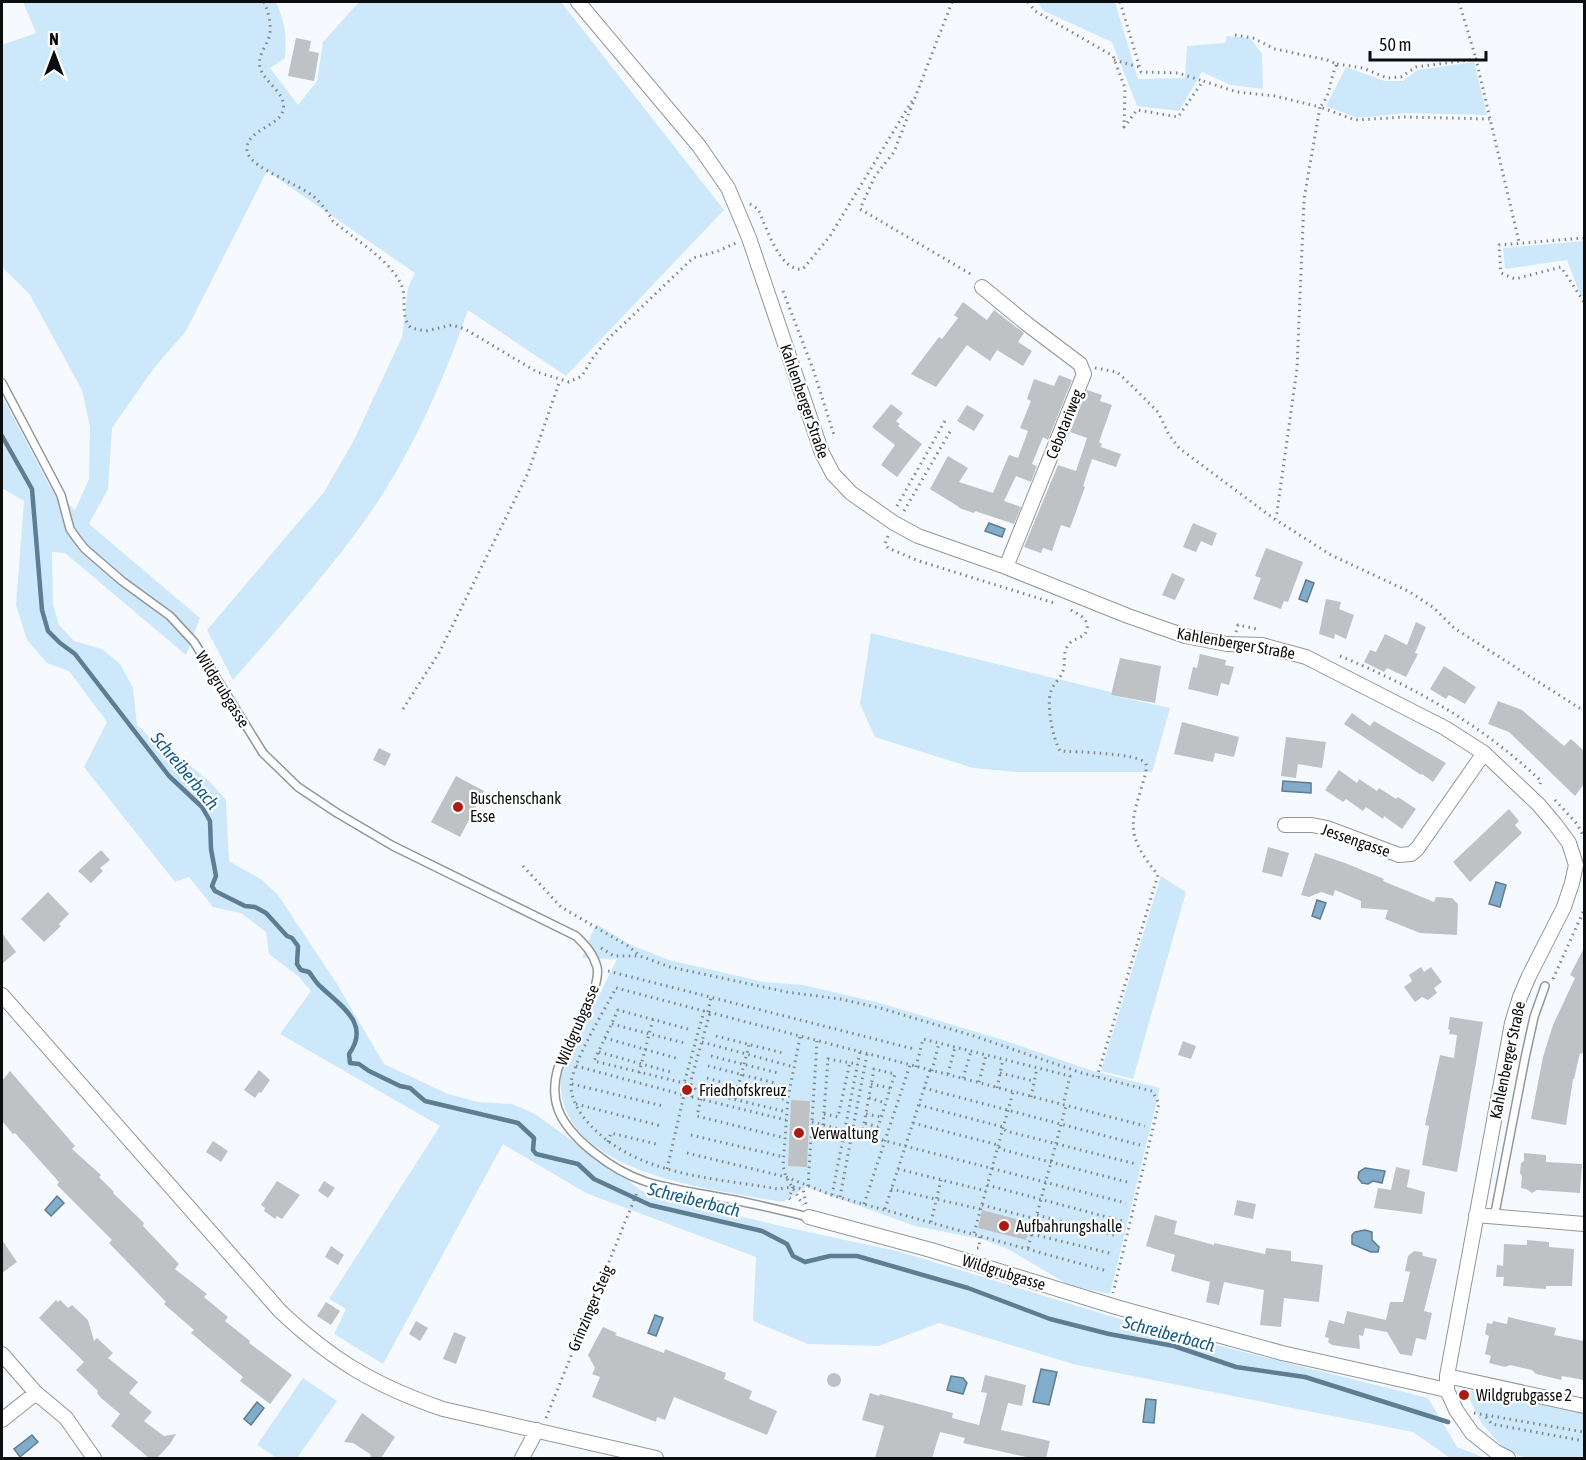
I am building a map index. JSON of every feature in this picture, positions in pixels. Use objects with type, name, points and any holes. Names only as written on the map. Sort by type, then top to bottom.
[{"type":"street","name":"Kahlenberger Straße","points":[[578,2],[714,167],[729,189],[749,237],[827,466],[851,494],[918,536],[1006,567],[1128,616],[1185,636],[1227,644],[1262,645],[1306,657],[1445,728],[1484,753],[1524,790],[1556,824],[1569,843],[1580,863],[1564,907],[1529,976],[1515,1014],[1476,1215],[1447,1383]]},
{"type":"street","name":"Cebotariweg","points":[[982,287],[1080,364],[1083,370],[1081,381],[1006,567]]},
{"type":"street","name":"Jessengasse","points":[[1285,825],[1312,825],[1327,828],[1399,855],[1411,854],[1484,753]]},
{"type":"street","points":[[2,995],[280,1311],[325,1351],[356,1372],[418,1400],[484,1419],[656,1458]]},
{"type":"street","points":[[1476,1215],[1584,1224]]},
{"type":"street","name":"Wildgrubgasse","points":[[809,1217],[931,1250],[1110,1305],[1282,1353],[1584,1406]]},
{"type":"street","points":[[2,1354],[36,1393],[66,1418],[94,1458]]},
{"type":"street","points":[[1447,1383],[1456,1410],[1472,1433],[1496,1452],[1508,1458]]},
{"type":"street","points":[[2,1420],[36,1393]]},
{"type":"street","points":[[522,1458],[539,1430]]},
{"type":"lane","name":"Wildgrubgasse","points":[[2,383],[61,495],[70,529],[77,539],[122,581],[170,616],[194,642],[263,753],[284,774],[298,787],[337,813],[393,846],[576,936],[591,951],[598,970],[596,988],[558,1068],[554,1092],[558,1110],[569,1127],[590,1149],[614,1166],[642,1180],[809,1217]]},
{"type":"lane","points":[[1494,1218],[1534,1017],[1545,986]]},
{"type":"path","points":[[264,2],[270,34],[260,58],[260,66],[266,79],[278,91],[284,104],[277,120],[252,137],[247,149],[248,156],[259,166],[312,196],[333,221],[394,270],[403,288],[404,318],[411,328],[426,331],[452,325],[465,329],[537,372],[569,382],[582,376],[608,339],[693,258],[718,251],[749,237]]},
{"type":"path","points":[[952,2],[894,152],[875,176],[860,209],[978,279],[982,287]]},
{"type":"path","points":[[1028,2],[1035,11],[1113,56],[1125,88],[1124,127],[1137,110],[1178,117],[1203,81]]},
{"type":"path","points":[[1120,2],[1141,72],[1178,73],[1237,92],[1275,96],[1320,107],[1355,120],[1406,117],[1491,119]]},
{"type":"path","points":[[1459,2],[1476,59],[1519,242]]},
{"type":"path","points":[[1235,35],[1253,38],[1275,49],[1363,68],[1387,78],[1401,77],[1416,67],[1476,59]]},
{"type":"path","points":[[1114,60],[1139,67]]},
{"type":"path","points":[[1276,519],[1297,369],[1304,199],[1320,107],[1329,97],[1337,64]]},
{"type":"path","points":[[747,203],[758,208],[781,259],[789,266],[798,270],[803,269],[830,236],[917,91]]},
{"type":"path","points":[[1584,238],[1498,245],[1501,273],[1515,279],[1561,267],[1584,302]]},
{"type":"path","points":[[1083,370],[1098,367],[1117,372],[1158,412],[1169,435],[1179,448],[1276,519],[1331,555],[1410,592],[1434,608],[1454,628],[1584,711]]},
{"type":"path","points":[[403,709],[439,653],[528,473],[560,381]]},
{"type":"path","points":[[897,506],[945,421]]},
{"type":"path","points":[[904,511],[951,429]]},
{"type":"path","points":[[894,523],[885,544],[888,548],[919,561],[1058,604]]},
{"type":"path","points":[[1068,608],[1084,618],[1087,630],[1085,635],[1069,645],[1064,655],[1063,671],[1050,692],[1055,742],[1060,751],[1126,755],[1143,760],[1146,772],[1132,820],[1138,847],[1158,875],[1097,1077]]},
{"type":"path","points":[[523,866],[561,907],[628,946],[640,956],[670,967],[776,990],[840,999],[880,1008],[1000,1044],[1097,1077],[1152,1091],[1159,1103],[1110,1305]]},
{"type":"path","points":[[1545,986],[1550,987],[1584,910]]},
{"type":"path","points":[[585,945],[592,944],[614,956],[640,956]]},
{"type":"path","points":[[614,956],[606,970],[914,1049]]},
{"type":"path","points":[[809,1217],[803,1189],[793,1187],[778,1189],[667,1169],[633,1157],[608,1142],[584,1119],[576,1104],[572,1084],[576,1066],[616,988],[1145,1126]]},
{"type":"path","points":[[667,1169],[684,1095],[684,1084],[711,997]]},
{"type":"path","points":[[688,1029],[618,1010],[594,1062],[692,1085],[696,1090],[787,1112]]},
{"type":"path","points":[[692,1097],[691,1080],[702,1042],[707,1012]]},
{"type":"path","points":[[639,1073],[653,1019]]},
{"type":"path","points":[[612,1024],[684,1043]]},
{"type":"path","points":[[716,1036],[783,1053]]},
{"type":"path","points":[[801,1037],[788,1100],[784,1158],[786,1177],[809,1217]]},
{"type":"path","points":[[605,1038],[679,1059]]},
{"type":"path","points":[[916,1067],[923,1039],[1070,1076],[1063,1124],[1028,1248]]},
{"type":"path","points":[[808,1186],[817,1041]]},
{"type":"path","points":[[702,1042],[795,1067]]},
{"type":"path","points":[[885,1209],[939,1043]]},
{"type":"path","points":[[735,1100],[749,1045]]},
{"type":"path","points":[[948,1075],[955,1047]]},
{"type":"path","points":[[963,1079],[971,1051]]},
{"type":"path","points":[[599,1052],[674,1072]]},
{"type":"path","points":[[832,1195],[860,1052]]},
{"type":"path","points":[[840,1197],[867,1054]]},
{"type":"path","points":[[979,1083],[986,1055]]},
{"type":"path","points":[[711,1056],[778,1073]]},
{"type":"path","points":[[823,1125],[828,1059],[858,1064]]},
{"type":"path","points":[[997,1088],[1003,1059]]},
{"type":"path","points":[[824,1114],[838,1117],[850,1062]]},
{"type":"path","points":[[864,1204],[910,1065]]},
{"type":"path","points":[[576,1066],[786,1120]]},
{"type":"path","points":[[708,1066],[775,1083]]},
{"type":"path","points":[[1031,1097],[1037,1068]]},
{"type":"path","points":[[862,1135],[868,1098],[874,1070],[896,1074],[878,1127],[864,1123]]},
{"type":"path","points":[[1000,1072],[1034,1081]]},
{"type":"path","points":[[707,1078],[788,1100]]},
{"type":"path","points":[[572,1084],[663,1106]]},
{"type":"path","points":[[872,1084],[891,1088]]},
{"type":"path","points":[[924,1088],[1140,1145]]},
{"type":"path","points":[[974,1233],[1013,1092]]},
{"type":"path","points":[[868,1098],[886,1103]]},
{"type":"path","points":[[701,1099],[698,1116],[785,1138]]},
{"type":"path","points":[[576,1104],[661,1126]]},
{"type":"path","points":[[919,1105],[1003,1127],[1006,1131],[1136,1164]]},
{"type":"path","points":[[866,1114],[881,1118]]},
{"type":"path","points":[[812,1122],[1126,1203]]},
{"type":"path","points":[[913,1123],[998,1145],[1000,1149],[1131,1183]]},
{"type":"path","points":[[608,1142],[611,1133],[656,1144]]},
{"type":"path","points":[[691,1135],[784,1158]]},
{"type":"path","points":[[687,1153],[786,1177],[832,1195],[1107,1271]]},
{"type":"path","points":[[898,1169],[986,1191]]},
{"type":"path","points":[[931,1222],[941,1180]]},
{"type":"path","points":[[987,1185],[1122,1221]]},
{"type":"path","name":"Grinzinger Steig","points":[[539,1430],[640,1186]]},
{"type":"path","points":[[891,1189],[981,1210]]},
{"type":"path","points":[[982,1205],[1118,1236]]},
{"type":"path","points":[[1032,1234],[1113,1254]]},
{"type":"path","points":[[1468,1407],[1471,1413],[1584,1432]]},
{"type":"path","points":[[1485,1415],[1492,1424],[1584,1441]]},
{"type":"shaded area","points":[[23,2],[276,2],[285,29],[285,58],[270,68],[298,105],[317,81],[323,42],[359,2],[561,2],[724,210],[566,376],[468,310],[450,360],[428,409],[377,503],[326,572],[233,680],[207,630],[324,492],[353,442],[402,337],[408,288],[415,273],[267,171],[186,331],[154,368],[112,428],[108,489],[89,524],[200,618],[186,655],[65,553],[52,552],[53,604],[59,625],[74,641],[102,649],[120,664],[133,688],[137,725],[154,741],[171,750],[209,781],[226,800],[229,861],[262,880],[278,895],[337,984],[384,1064],[448,1094],[478,1102],[512,1104],[535,1114],[645,1193],[901,1252],[1156,1330],[1428,1398],[1457,1447],[1485,1458],[1450,1458],[1413,1432],[1073,1364],[939,1323],[879,1346],[808,1344],[753,1321],[756,1257],[586,1193],[503,1144],[383,1364],[334,1334],[346,1309],[329,1299],[440,1126],[280,1034],[311,991],[298,976],[269,954],[266,932],[241,913],[213,907],[189,877],[175,882],[84,767],[107,722],[69,671],[47,663],[27,640],[16,605],[24,501],[2,488],[2,396],[49,485],[75,510],[89,479],[90,427],[82,390],[30,295],[2,267],[2,45],[36,33]]},
{"type":"shaded area","points":[[1037,2],[1115,2],[1138,79],[1185,78],[1187,46],[1225,43],[1227,36],[1250,38],[1262,54],[1263,89],[1231,85],[1202,72],[1179,111],[1137,106],[1112,42],[1044,11]]},
{"type":"shaded area","points":[[1474,62],[1487,115],[1405,113],[1357,118],[1326,106],[1346,67],[1385,81],[1403,81],[1417,70]]},
{"type":"shaded area","points":[[1584,241],[1584,297],[1580,294],[1567,260],[1505,269],[1503,248]]},
{"type":"shaded area","points":[[989,523],[1005,529],[1002,537],[985,531]]},
{"type":"shaded area","points":[[1306,580],[1314,583],[1307,602],[1299,599]]},
{"type":"shaded area","points":[[871,633],[1170,708],[1152,772],[1016,772],[973,768],[875,737],[860,704]]},
{"type":"shaded area","points":[[1283,781],[1311,783],[1311,793],[1282,791]]},
{"type":"shaded area","points":[[1161,876],[1186,892],[1133,1079],[1101,1071]]},
{"type":"shaded area","points":[[1496,882],[1506,885],[1500,907],[1489,904]]},
{"type":"shaded area","points":[[1317,900],[1326,903],[1320,919],[1312,916]]},
{"type":"shaded area","points":[[596,924],[631,945],[669,960],[764,982],[803,985],[880,1003],[1000,1039],[1093,1071],[1160,1088],[1110,1294],[1069,1285],[1008,1249],[981,1239],[915,1226],[806,1187],[783,1202],[679,1182],[642,1171],[608,1155],[582,1134],[565,1107],[561,1073],[617,959],[582,958]]},
{"type":"shaded area","points":[[1365,1168],[1385,1171],[1382,1183],[1373,1181],[1368,1184],[1362,1183],[1358,1178],[1359,1172]]},
{"type":"shaded area","points":[[57,1196],[64,1203],[51,1216],[45,1210]]},
{"type":"shaded area","points":[[1365,1230],[1372,1232],[1372,1240],[1379,1247],[1378,1252],[1371,1252],[1352,1244],[1352,1235]]},
{"type":"shaded area","points":[[655,1315],[663,1318],[656,1336],[648,1333]]},
{"type":"shaded area","points":[[1041,1369],[1057,1372],[1049,1405],[1033,1402]]},
{"type":"shaded area","points":[[951,1376],[963,1378],[967,1383],[963,1394],[947,1390]]},
{"type":"shaded area","points":[[303,1378],[337,1401],[297,1458],[277,1458],[257,1445]]},
{"type":"shaded area","points":[[1483,1389],[1584,1413],[1584,1458],[1527,1458],[1507,1452],[1482,1424],[1469,1398],[1471,1391]]},
{"type":"shaded area","points":[[1146,1399],[1156,1400],[1154,1423],[1143,1422]]},
{"type":"shaded area","points":[[257,1402],[264,1408],[251,1425],[244,1419]]},
{"type":"shaded area","points":[[32,1435],[38,1442],[20,1457],[14,1449]]},
{"type":"building","points":[[296,38],[311,41],[309,51],[319,53],[314,81],[288,76]]},
{"type":"building","points":[[963,302],[987,320],[994,310],[1024,333],[1018,342],[1032,351],[1023,366],[997,350],[990,361],[967,345],[936,387],[911,374],[939,337],[942,339],[958,318],[954,315]]},
{"type":"building","points":[[1059,375],[1072,380],[1048,440],[1043,437],[1032,464],[1037,466],[1031,482],[1016,476],[1004,501],[1021,507],[1014,524],[959,508],[930,489],[948,456],[968,468],[959,482],[993,493],[1009,455],[1018,458],[1028,431],[1020,428],[1031,401],[1027,399],[1034,379],[1054,386]]},
{"type":"building","points":[[1087,390],[1102,395],[1100,401],[1112,405],[1099,442],[1102,444],[1101,447],[1121,454],[1116,467],[1092,459],[1083,486],[1085,487],[1070,528],[1061,525],[1052,551],[1043,548],[1041,553],[1024,547],[1058,465],[1076,471],[1087,438],[1070,432]]},
{"type":"building","points":[[891,404],[903,413],[896,421],[900,424],[898,426],[922,444],[897,477],[881,465],[895,445],[872,427]]},
{"type":"building","points":[[967,405],[984,415],[974,431],[957,421]]},
{"type":"building","points":[[1193,523],[1217,533],[1212,546],[1201,541],[1196,552],[1183,547]]},
{"type":"building","points":[[1266,548],[1303,562],[1288,602],[1284,601],[1281,609],[1253,599],[1261,578],[1255,576]]},
{"type":"building","points":[[1172,573],[1185,579],[1175,600],[1162,595]]},
{"type":"building","points":[[1326,599],[1341,602],[1339,609],[1354,615],[1346,639],[1335,634],[1334,639],[1319,634]]},
{"type":"building","points":[[1416,622],[1426,627],[1415,653],[1418,654],[1406,677],[1387,668],[1384,672],[1364,662],[1370,650],[1376,652],[1385,634],[1407,645]]},
{"type":"building","points":[[1200,654],[1226,660],[1225,665],[1234,667],[1229,685],[1221,683],[1218,696],[1188,689],[1193,667],[1197,668]]},
{"type":"building","points":[[1120,658],[1161,666],[1155,703],[1111,695]]},
{"type":"building","points":[[1444,666],[1476,687],[1465,704],[1449,695],[1446,699],[1430,689]]},
{"type":"building","points":[[1498,701],[1522,710],[1564,746],[1571,739],[1584,751],[1584,784],[1575,796],[1509,732],[1488,724]]},
{"type":"building","points":[[1352,713],[1370,726],[1374,721],[1446,763],[1433,782],[1344,724]]},
{"type":"building","points":[[1182,722],[1239,737],[1234,757],[1215,753],[1213,762],[1174,754]]},
{"type":"building","points":[[1286,737],[1326,742],[1322,768],[1298,764],[1296,778],[1281,776]]},
{"type":"building","points":[[379,748],[391,754],[385,766],[373,760]]},
{"type":"building","points":[[1339,770],[1357,783],[1359,779],[1377,791],[1379,788],[1396,799],[1398,797],[1416,809],[1402,829],[1384,816],[1383,819],[1366,807],[1363,811],[1346,799],[1343,802],[1325,790]]},
{"type":"building","name":"Buschenschank Esse","points":[[456,776],[484,791],[460,837],[431,822]]},
{"type":"building","points":[[1509,809],[1519,821],[1515,825],[1522,833],[1470,882],[1453,862]]},
{"type":"building","points":[[1268,847],[1289,853],[1282,877],[1262,872]]},
{"type":"building","points":[[101,850],[110,860],[100,868],[103,871],[91,883],[78,871]]},
{"type":"building","points":[[1315,853],[1384,879],[1383,881],[1434,902],[1436,897],[1452,898],[1458,904],[1457,935],[1420,933],[1385,919],[1388,910],[1361,908],[1361,901],[1335,890],[1333,896],[1321,892],[1309,897],[1301,895]]},
{"type":"building","points":[[48,892],[69,914],[59,924],[61,926],[44,942],[21,919]]},
{"type":"building","points":[[2,933],[16,952],[2,964]]},
{"type":"building","points":[[1584,948],[1584,1048],[1582,1054],[1580,1053],[1573,1079],[1566,1125],[1531,1119],[1543,1057],[1553,1025],[1575,978],[1570,975]]},
{"type":"building","points":[[1421,967],[1424,972],[1431,967],[1442,982],[1434,988],[1437,993],[1428,1000],[1422,997],[1415,1002],[1404,987],[1412,981],[1409,975]]},
{"type":"building","points":[[1450,1017],[1483,1022],[1457,1172],[1422,1165],[1429,1126],[1425,1125],[1440,1055],[1454,1058],[1457,1035],[1449,1034]]},
{"type":"building","points":[[1183,1041],[1196,1046],[1191,1059],[1178,1055]]},
{"type":"building","points":[[259,1070],[270,1080],[255,1098],[244,1090]]},
{"type":"building","points":[[10,1071],[75,1146],[72,1149],[101,1175],[99,1177],[113,1193],[144,1223],[143,1226],[179,1264],[175,1269],[207,1294],[204,1297],[228,1317],[225,1321],[250,1341],[249,1343],[292,1375],[270,1404],[240,1381],[243,1377],[191,1333],[194,1330],[164,1304],[166,1302],[109,1243],[112,1240],[57,1185],[59,1182],[2,1121],[2,1081]]},
{"type":"building","name":"Verwaltung","points":[[791,1100],[810,1101],[807,1167],[788,1166]]},
{"type":"building","points":[[213,1141],[228,1151],[221,1162],[206,1152]]},
{"type":"building","points":[[1524,1153],[1546,1155],[1546,1162],[1582,1164],[1580,1193],[1537,1190],[1532,1193],[1521,1188],[1520,1173]]},
{"type":"building","points":[[1396,1167],[1410,1170],[1407,1187],[1425,1192],[1422,1214],[1374,1208],[1378,1188],[1391,1190]]},
{"type":"building","points":[[277,1181],[300,1195],[282,1219],[277,1216],[275,1219],[264,1211],[265,1208],[261,1205]]},
{"type":"building","points":[[324,1181],[335,1188],[328,1198],[318,1191]]},
{"type":"building","points":[[1237,1200],[1256,1204],[1253,1219],[1234,1215]]},
{"type":"building","name":"Aufbahrungshalle","points":[[982,1210],[1031,1223],[1026,1240],[978,1228]]},
{"type":"building","points":[[1155,1215],[1177,1221],[1174,1234],[1214,1245],[1214,1243],[1265,1254],[1266,1248],[1291,1251],[1291,1261],[1323,1265],[1319,1302],[1284,1298],[1281,1327],[1260,1325],[1264,1290],[1224,1282],[1219,1305],[1206,1302],[1210,1282],[1171,1271],[1175,1255],[1146,1246]]},
{"type":"building","points":[[2,1240],[17,1262],[2,1273]]},
{"type":"building","points":[[1527,1240],[1549,1242],[1549,1247],[1574,1249],[1572,1286],[1546,1286],[1546,1289],[1503,1286],[1504,1277],[1496,1277],[1497,1265],[1503,1266],[1504,1244],[1527,1245]]},
{"type":"building","points":[[331,1246],[344,1255],[338,1265],[325,1257]]},
{"type":"building","points":[[1414,1251],[1437,1259],[1424,1311],[1432,1313],[1426,1340],[1416,1338],[1412,1356],[1400,1354],[1387,1332],[1365,1328],[1363,1336],[1359,1335],[1360,1349],[1332,1345],[1328,1342],[1329,1338],[1325,1337],[1329,1320],[1344,1324],[1347,1311],[1386,1320],[1390,1302],[1403,1302],[1410,1272],[1405,1271],[1408,1256]]},
{"type":"building","points":[[56,1300],[58,1302],[60,1300],[68,1308],[72,1305],[88,1320],[94,1341],[97,1338],[113,1353],[108,1358],[138,1382],[129,1393],[152,1412],[144,1421],[164,1436],[176,1434],[157,1458],[149,1458],[111,1426],[120,1414],[101,1398],[98,1391],[76,1370],[84,1362],[39,1318]]},
{"type":"building","points":[[326,1302],[340,1311],[331,1325],[317,1316]]},
{"type":"building","points":[[1508,1317],[1556,1328],[1554,1335],[1584,1341],[1584,1380],[1562,1376],[1561,1380],[1536,1374],[1532,1370],[1489,1363],[1491,1356],[1485,1354],[1489,1336],[1485,1334],[1487,1323],[1492,1324],[1493,1321],[1507,1324]]},
{"type":"building","points":[[416,1321],[428,1328],[420,1341],[409,1334]]},
{"type":"building","points":[[603,1327],[617,1333],[615,1335],[664,1353],[665,1349],[726,1373],[724,1379],[752,1391],[749,1399],[777,1411],[767,1435],[674,1397],[665,1420],[657,1417],[656,1422],[592,1397],[600,1377],[592,1374],[595,1368],[588,1355]]},
{"type":"building","points":[[454,1332],[466,1337],[456,1364],[443,1359]]},
{"type":"building","points":[[831,1373],[837,1373],[841,1380],[837,1387],[831,1387],[827,1383],[827,1377]]},
{"type":"building","points":[[985,1375],[1026,1385],[1022,1406],[1008,1403],[1001,1430],[1050,1441],[1046,1458],[1031,1458],[963,1443],[965,1438],[940,1432],[932,1458],[875,1458],[884,1426],[862,1420],[870,1393],[953,1413],[952,1418],[979,1425],[987,1393],[981,1392]]},
{"type":"building","points":[[362,1413],[395,1437],[381,1458],[371,1458],[370,1454],[353,1443],[344,1442]]},
{"type":"waterway","name":"Schreiberbach","points":[[2,436],[32,489],[42,610],[48,631],[75,654],[169,776],[202,807],[210,821],[211,849],[216,876],[212,886],[215,891],[245,906],[255,907],[266,913],[298,946],[297,964],[301,970],[309,972],[351,1016],[357,1034],[349,1054],[350,1063],[359,1064],[400,1086],[410,1088],[425,1101],[518,1123],[534,1138],[533,1150],[536,1154],[578,1164],[594,1179],[650,1205],[762,1231],[787,1244],[793,1256],[805,1262],[830,1256],[857,1256],[968,1288],[1050,1319],[1109,1334],[1174,1346],[1236,1367],[1305,1377],[1448,1422]]},
{"type":"place","name":"Buschenschank Esse","points":[[458,807]]},
{"type":"place","name":"Friedhofskreuz","points":[[687,1090]]},
{"type":"place","name":"Verwaltung","points":[[799,1133]]},
{"type":"place","name":"Aufbahrungshalle","points":[[1004,1226]]},
{"type":"place","name":"Wildgrubgasse 2","points":[[1464,1395]]}]
